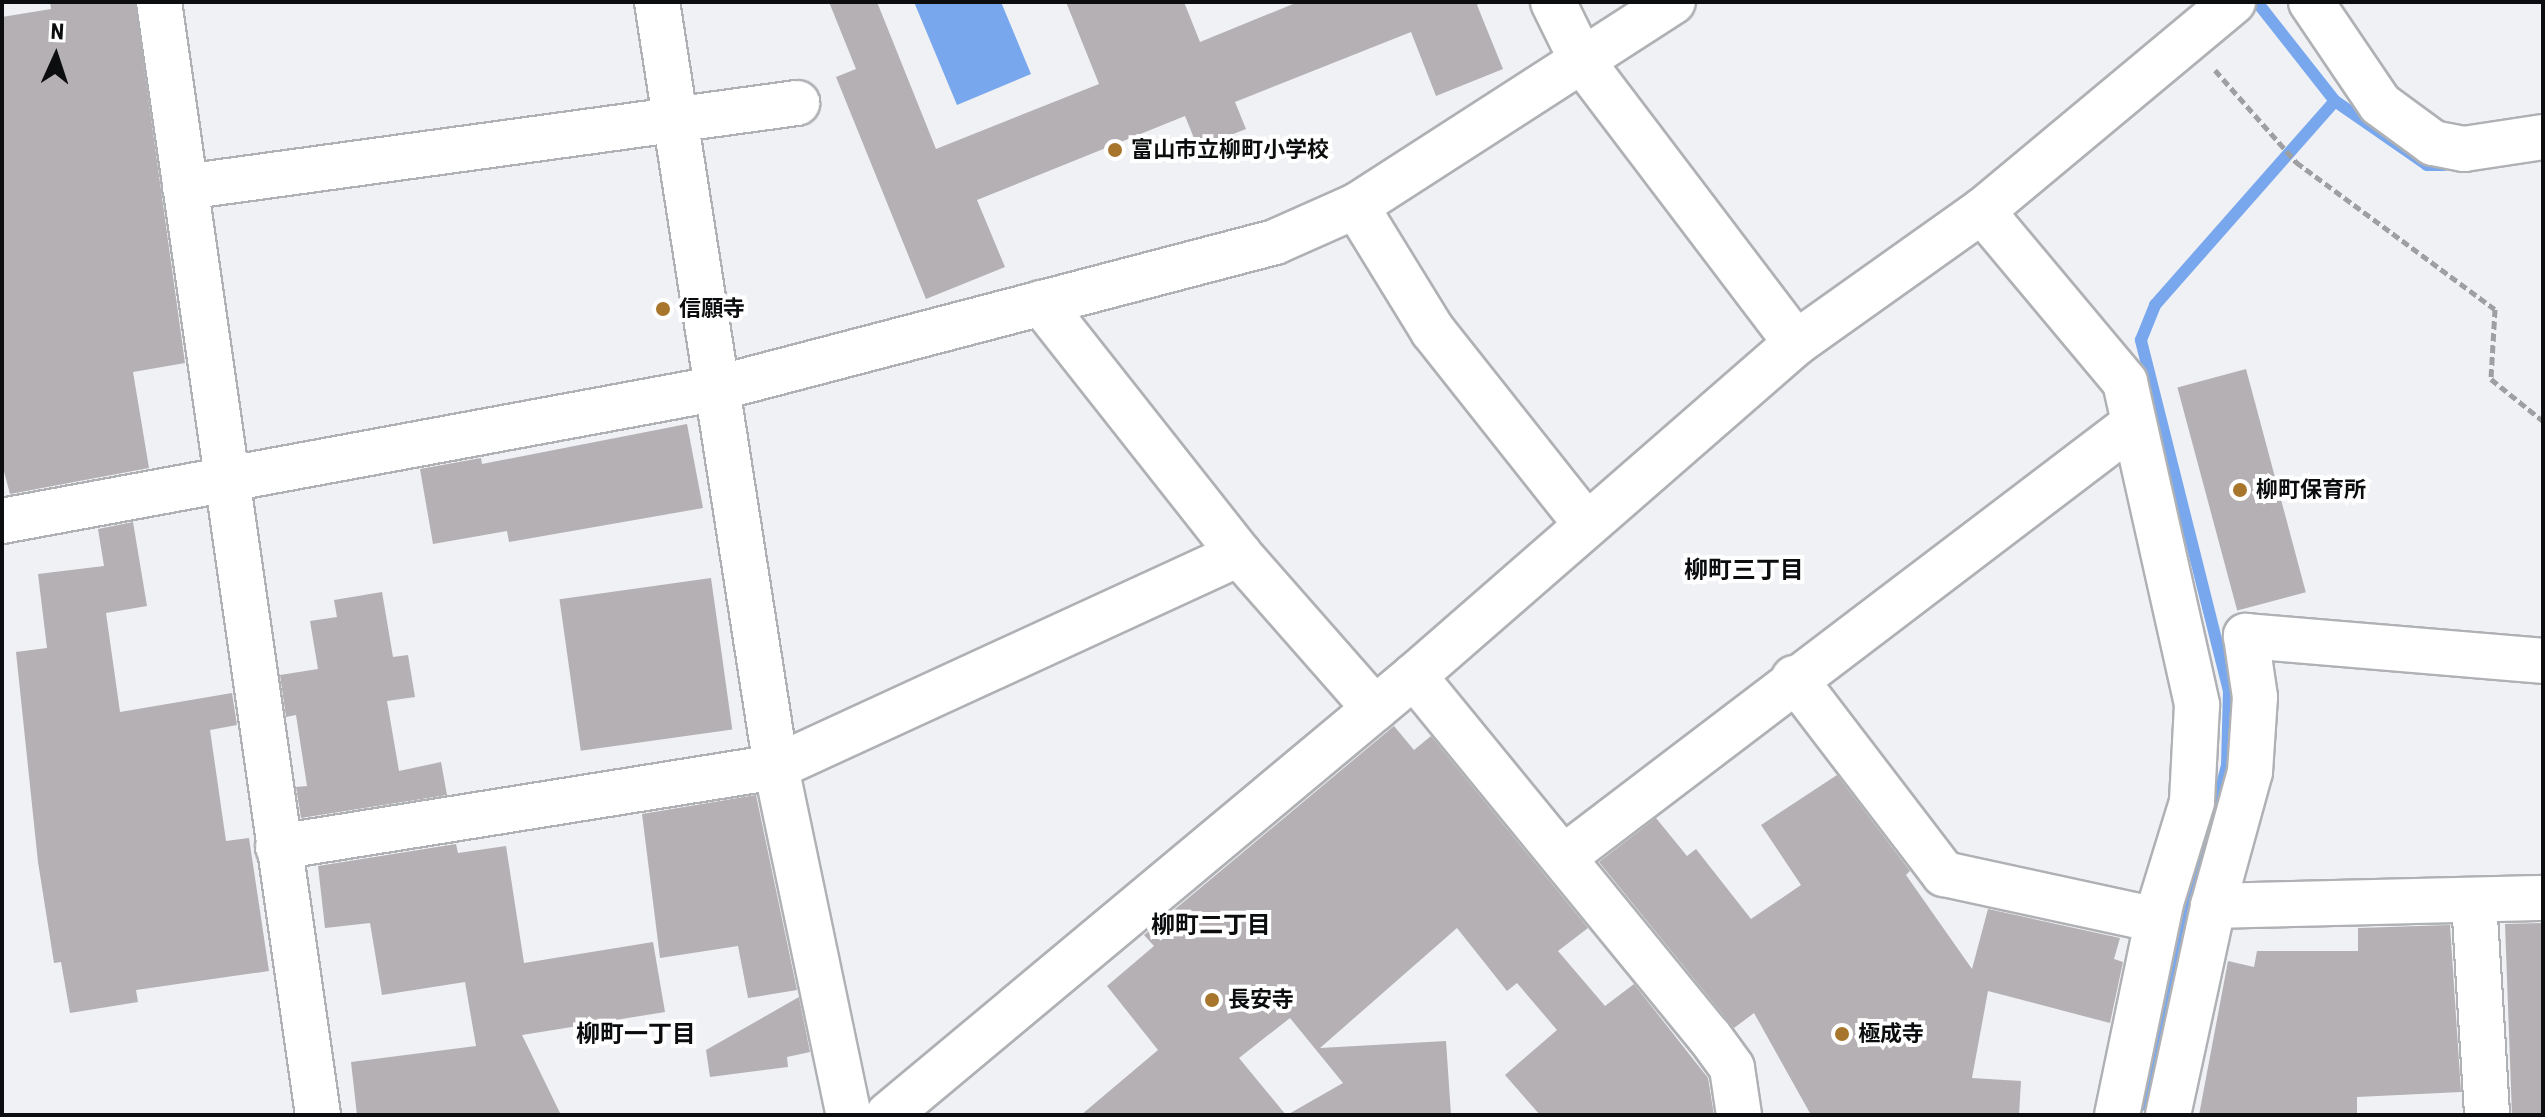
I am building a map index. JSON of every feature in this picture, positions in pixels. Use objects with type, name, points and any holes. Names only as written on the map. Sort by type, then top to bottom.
[{"type":"street","points":[[159,2],[318,1115]]},
{"type":"street","points":[[657,2],[678,119],[714,389],[776,767],[849,1115]]},
{"type":"street","points":[[1553,2],[1582,61],[1796,343]]},
{"type":"street","points":[[2,521],[714,389],[1275,242],[1356,206],[1673,2]]},
{"type":"street","points":[[2311,2],[2380,104],[2433,143],[2464,149],[2543,137]]},
{"type":"street","points":[[888,1115],[1414,676],[1796,343],[1982,211],[2229,3]]},
{"type":"street","points":[[185,187],[797,103]]},
{"type":"street","points":[[1356,206],[1433,331],[1586,524]]},
{"type":"street","points":[[1982,211],[2125,382],[2132,425],[2197,705],[2192,802],[2157,920],[2117,1115]]},
{"type":"street","points":[[1041,303],[1239,554],[1375,709]]},
{"type":"street","points":[[1564,857],[1794,678],[2132,425]]},
{"type":"street","points":[[278,847],[776,767],[1239,554]]},
{"type":"street","points":[[2168,1115],[2213,906],[2250,772],[2255,697],[2246,636],[2543,661]]},
{"type":"street","points":[[1414,676],[1564,857],[1732,1068],[1739,1115]]},
{"type":"street","points":[[1794,678],[1944,874],[2157,920]]},
{"type":"street","points":[[2213,906],[2543,898]]},
{"type":"street","points":[[2474,901],[2487,1115]]},
{"type":"path","points":[[2188,39],[2296,162],[2495,309],[2491,379],[2543,421]]},
{"type":"water","points":[[914,2],[1001,2],[1031,74],[957,105]]},
{"type":"building","points":[[50,2],[135,2],[185,363],[133,372],[149,468],[10,494],[2,464],[2,17],[51,9]]},
{"type":"building","points":[[829,2],[877,2],[936,149],[1099,84],[1066,2],[1184,2],[1200,42],[1298,2],[1481,2],[1477,5],[1503,69],[1436,96],[1411,32],[1235,102],[1246,129],[1198,148],[1185,116],[977,200],[1005,267],[926,299],[836,77],[856,69]]},
{"type":"building","name":"柳町保育所","points":[[2246,369],[2306,592],[2237,611],[2177,387]]},
{"type":"building","points":[[687,424],[703,508],[509,542],[507,531],[433,544],[420,469],[481,458],[482,464]]},
{"type":"building","points":[[133,522],[147,606],[106,613],[120,712],[232,693],[237,725],[210,730],[226,841],[249,838],[269,971],[136,990],[138,1002],[70,1013],[61,962],[54,963],[38,862],[16,652],[47,648],[38,574],[104,566],[98,529]]},
{"type":"building","points":[[711,578],[732,730],[581,751],[559,599]]},
{"type":"building","points":[[382,592],[393,657],[408,655],[415,697],[387,701],[399,771],[441,762],[447,795],[301,818],[296,787],[307,786],[296,715],[286,717],[280,675],[318,669],[310,621],[337,617],[334,600]]},
{"type":"building","points":[[1394,726],[1414,750],[1431,736],[1588,928],[1558,951],[1605,1006],[1634,984],[1708,1078],[1714,1115],[1540,1115],[1505,1075],[1557,1030],[1517,983],[1507,991],[1457,928],[1320,1048],[1446,1041],[1451,1115],[1287,1115],[1343,1083],[1290,1018],[1239,1058],[1286,1115],[1081,1115],[1158,1050],[1107,986],[1154,946],[1144,935]]},
{"type":"building","points":[[1837,775],[1910,871],[1906,875],[1972,969],[1988,909],[2120,938],[2114,959],[2123,962],[2110,1023],[1988,991],[1972,1078],[2021,1081],[2019,1115],[1811,1115],[1754,1013],[1734,1028],[1599,862],[1656,818],[1687,856],[1696,849],[1751,919],[1801,885],[1761,825]]},
{"type":"building","points":[[756,795],[797,990],[748,998],[738,946],[660,958],[642,814]]},
{"type":"building","points":[[456,844],[458,853],[506,846],[524,963],[653,942],[665,1012],[522,1035],[561,1115],[357,1115],[351,1062],[476,1046],[465,982],[382,995],[370,923],[325,928],[318,866]]},
{"type":"building","points":[[2543,923],[2543,1115],[2512,1115],[2505,924]]},
{"type":"building","points":[[2450,925],[2461,1092],[2357,1097],[2357,1115],[2199,1115],[2228,961],[2254,967],[2257,951],[2358,951],[2358,928]]},
{"type":"building","points":[[799,997],[810,1052],[787,1057],[788,1067],[710,1077],[706,1050]]},
{"type":"waterway","points":[[2257,2],[2335,101],[2427,165],[2444,165]]},
{"type":"waterway","points":[[2141,1105],[2227,766],[2229,691],[2141,340],[2155,305],[2335,101]]},
{"type":"place","name":"富山市立柳町小学校","points":[[1115,150]]},
{"type":"place","name":"信願寺","points":[[663,309]]},
{"type":"place","name":"柳町保育所","points":[[2240,490]]},
{"type":"place","name":"長安寺","points":[[1212,1000]]},
{"type":"place","name":"極成寺","points":[[1842,1034]]},
{"type":"district","name":"柳町三丁目","points":[[1744,571]]},
{"type":"district","name":"柳町二丁目","points":[[1211,926]]},
{"type":"district","name":"柳町一丁目","points":[[636,1035]]}]
